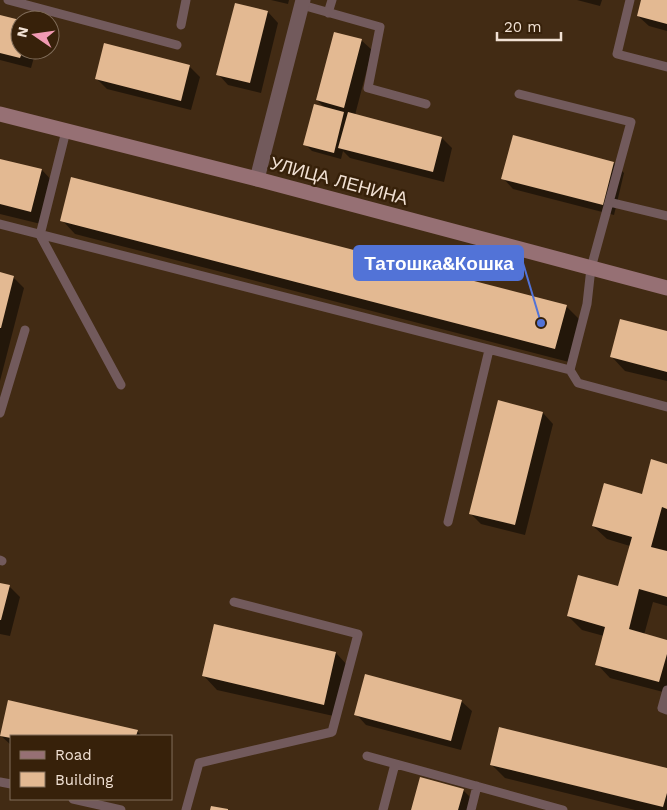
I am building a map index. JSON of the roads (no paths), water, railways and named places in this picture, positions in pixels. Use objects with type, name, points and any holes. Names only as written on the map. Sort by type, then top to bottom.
[{"type":"street","points":[[257,179],[302,3]]},
{"type":"street","name":"УЛИЦА ЛЕНИНА","points":[[0,114],[257,179],[667,288]]},
{"type":"lane","points":[[8,0],[178,45]]},
{"type":"lane","points":[[181,25],[186,0]]},
{"type":"lane","points":[[328,13],[332,0]]},
{"type":"lane","points":[[630,0],[617,54],[667,67]]},
{"type":"lane","points":[[302,3],[328,13],[380,27],[368,88],[426,104]]},
{"type":"lane","points":[[519,94],[631,122],[590,268],[587,304],[570,370]]},
{"type":"lane","points":[[66,132],[40,234],[121,385]]},
{"type":"lane","points":[[609,202],[667,216]]},
{"type":"lane","points":[[0,224],[570,370],[578,383],[667,407]]},
{"type":"lane","points":[[0,413],[25,330]]},
{"type":"lane","points":[[448,522],[489,350]]},
{"type":"lane","points":[[186,810],[199,763],[332,732],[358,634],[234,602]]},
{"type":"lane","points":[[667,690],[662,708],[667,710]]},
{"type":"lane","points":[[367,756],[563,810]]},
{"type":"lane","points":[[383,810],[395,764]]},
{"type":"lane","points":[[471,810],[478,786]]},
{"type":"lane","points":[[77,800],[121,810]]},
{"type":"place","name":"Татошка&Кошка","points":[[541,323]]}]
